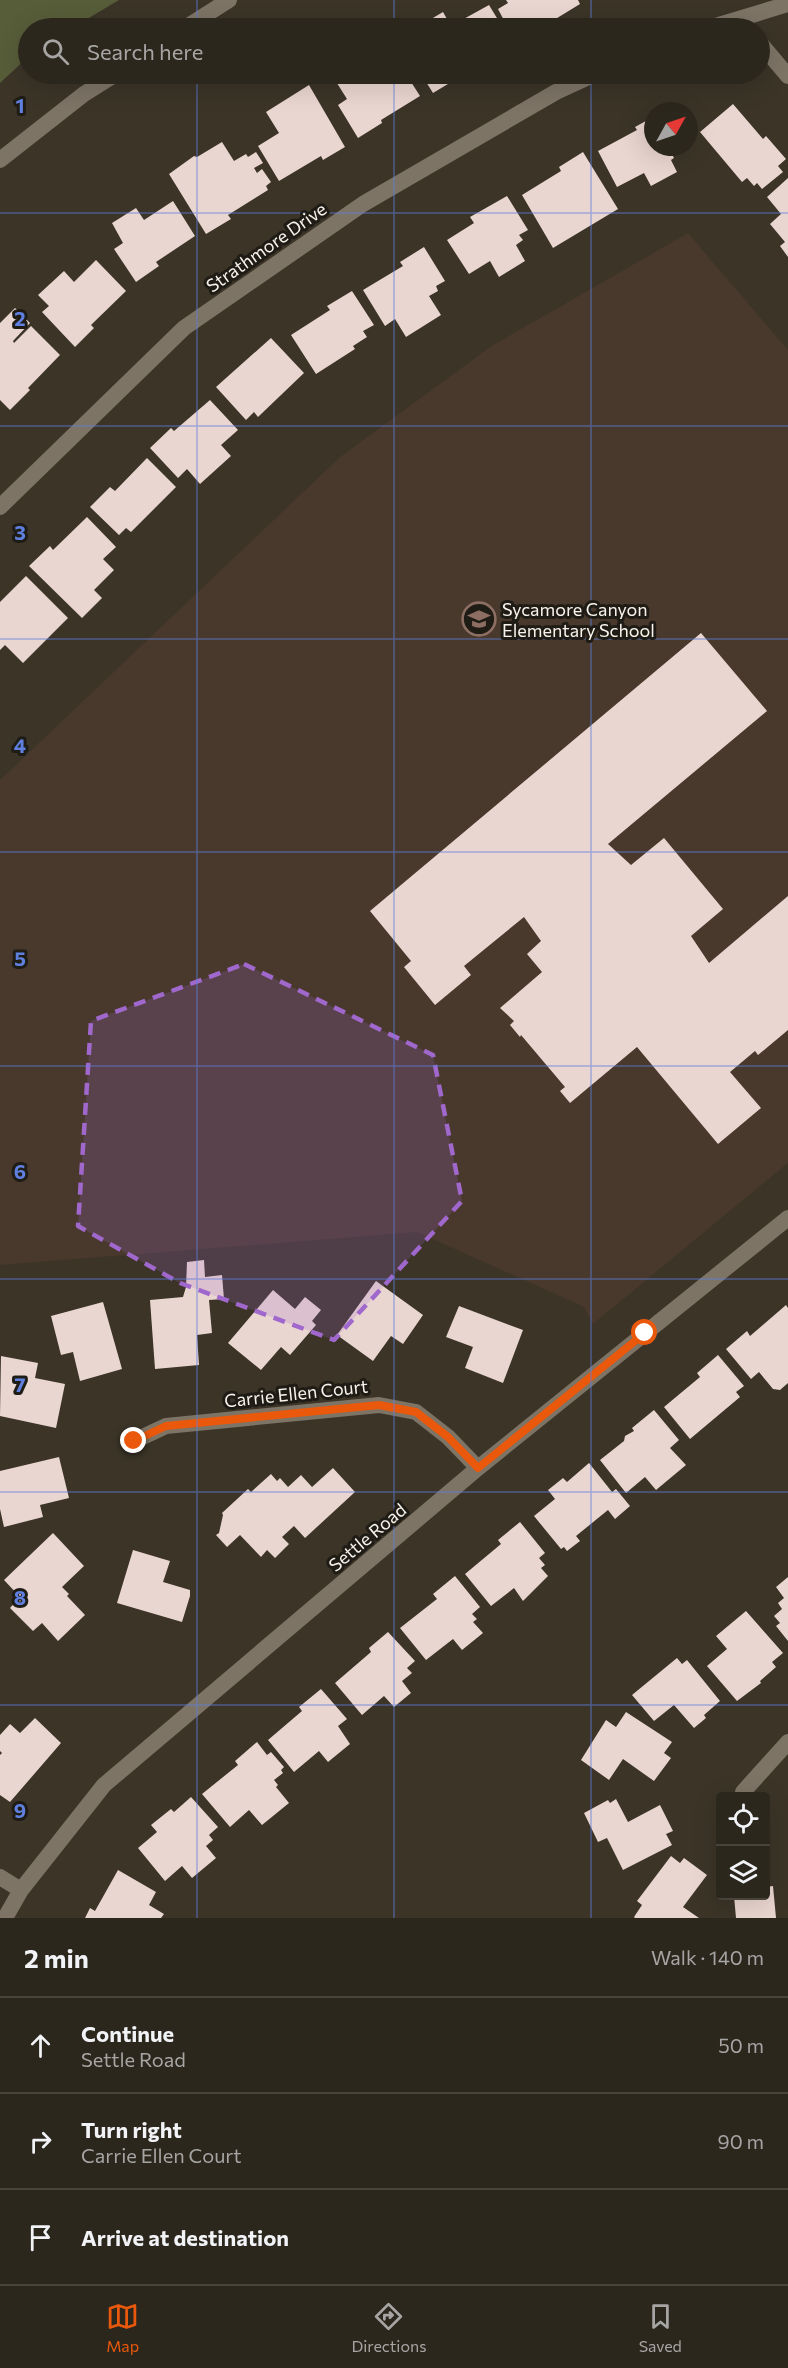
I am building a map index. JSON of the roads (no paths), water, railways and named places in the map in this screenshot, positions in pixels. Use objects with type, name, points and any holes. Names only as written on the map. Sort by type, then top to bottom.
[{"type":"street","points":[[200,18],[228,0]]},
{"type":"street","points":[[756,18],[788,4]]},
{"type":"street","points":[[770,56],[788,76]]},
{"type":"street","points":[[0,159],[100,84]]},
{"type":"street","name":"Strathmore Drive","points":[[0,507],[184,328],[363,204],[573,84]]},
{"type":"street","name":"Settle Road","points":[[5,1918],[21,1890],[104,1785],[478,1468],[788,1218]]},
{"type":"street","name":"Carrie Ellen Court","points":[[134,1441],[166,1426],[379,1405],[416,1412],[448,1437],[478,1468]]},
{"type":"street","points":[[742,1792],[788,1742]]},
{"type":"street","points":[[0,1877],[21,1890]]},
{"type":"place","name":"Sycamore Canyon Elementary School","points":[[479,619]]}]
